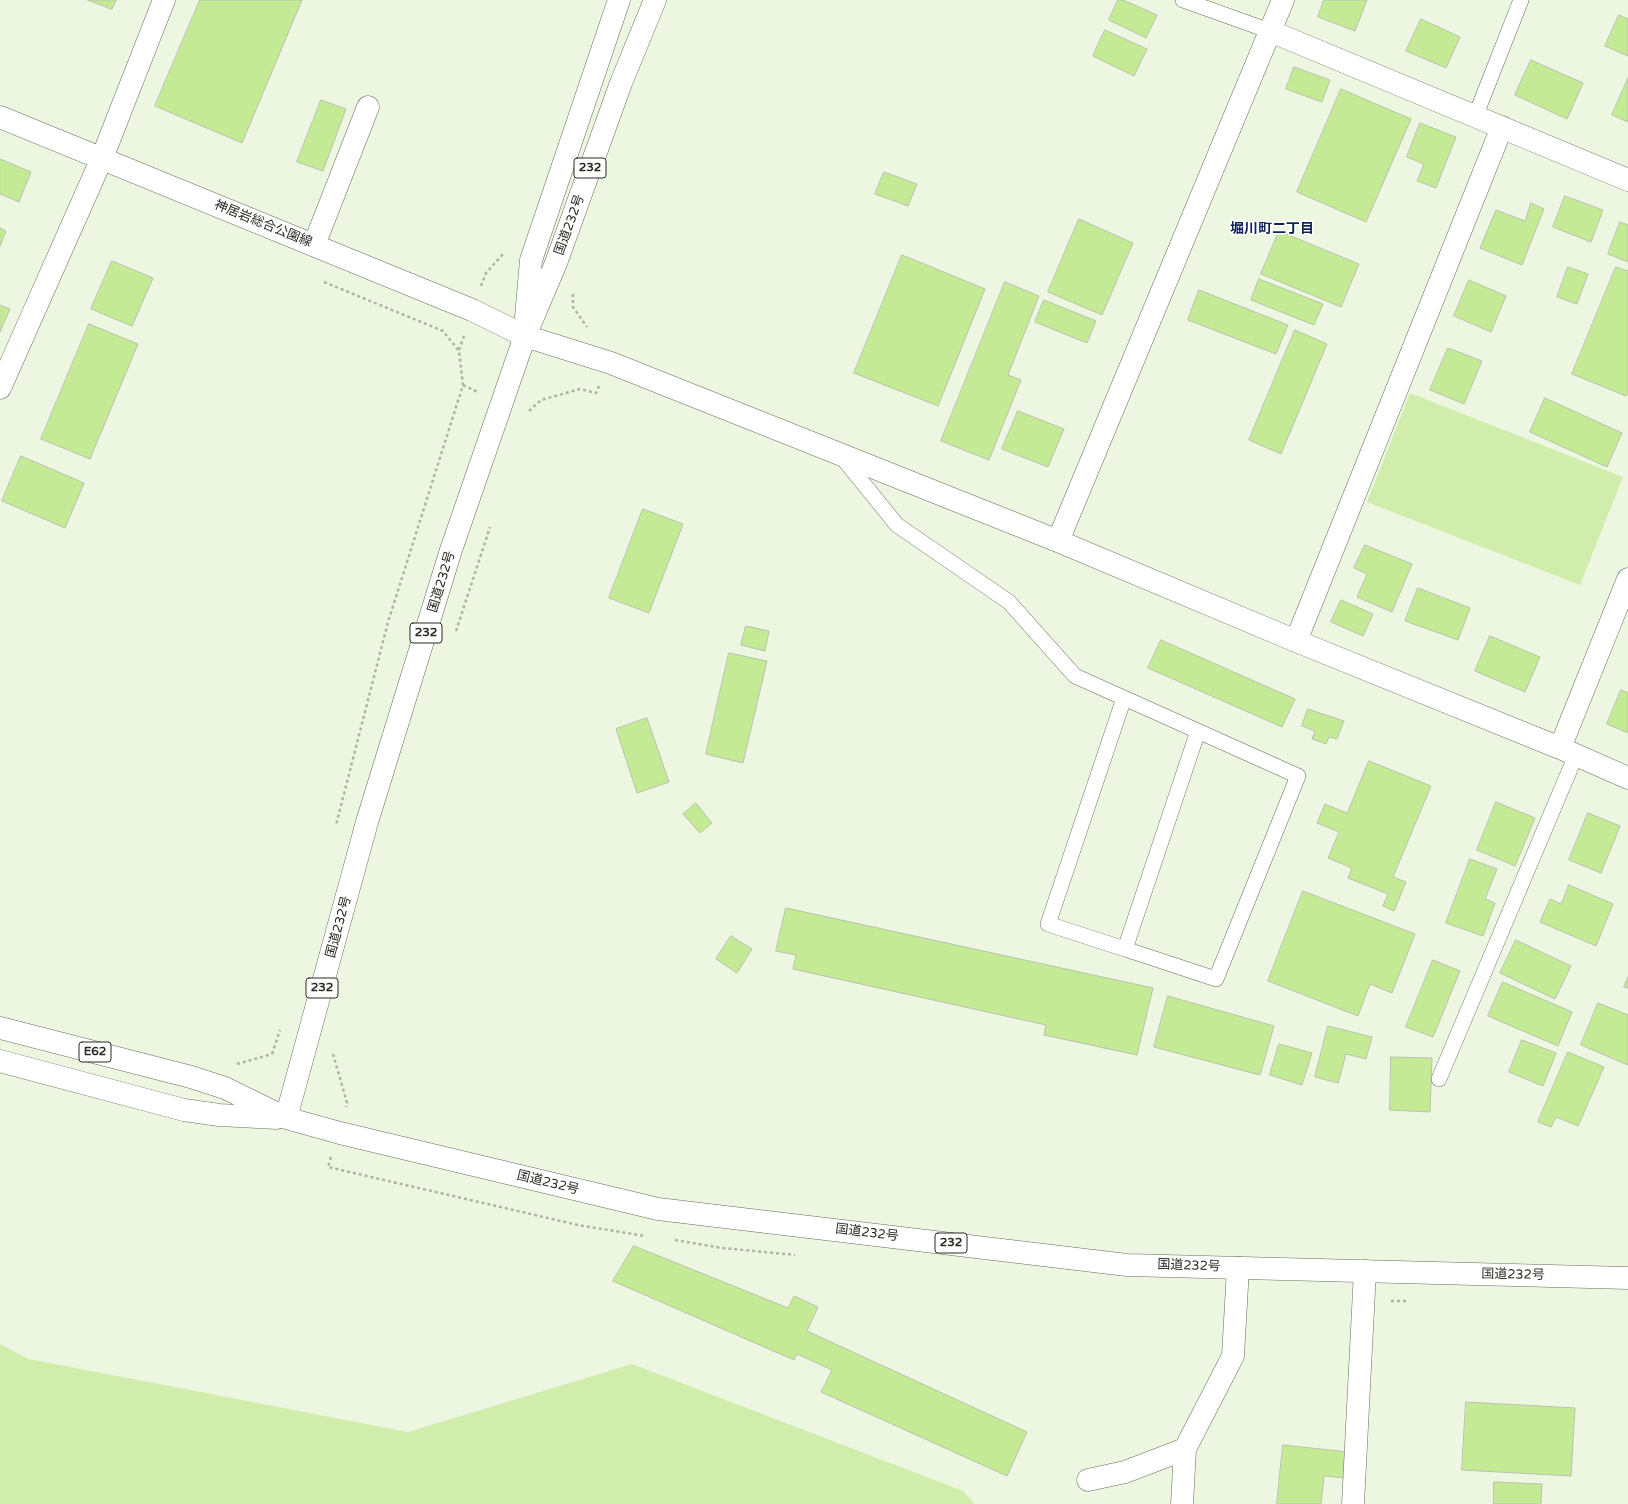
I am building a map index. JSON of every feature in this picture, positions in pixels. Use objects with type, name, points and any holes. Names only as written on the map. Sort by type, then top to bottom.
[{"type":"main road","points":[[0,388],[102,158],[164,0]]},
{"type":"main road","name":"国道232号","points":[[525,336],[531,260],[619,0]]},
{"type":"main road","name":"国道232号","points":[[655,0],[621,83],[556,264],[525,336],[451,550],[367,822],[286,1118],[348,1135],[658,1210],[1016,1250],[1127,1264],[1628,1278]]},
{"type":"main road","points":[[1058,540],[1283,0]]},
{"type":"main road","points":[[1270,31],[1628,180]]},
{"type":"main road","points":[[314,245],[368,107]]},
{"type":"main road","name":"神居岩総合公園線","points":[[0,117],[472,310],[525,336],[611,363],[1058,540],[1296,641],[1568,751],[1628,778]]},
{"type":"main road","points":[[1296,641],[1502,127]]},
{"type":"main road","points":[[1568,751],[1628,579]]},
{"type":"main road","name":"E62","points":[[0,1028],[191,1077],[225,1088],[286,1118]]},
{"type":"main road","points":[[0,1061],[184,1110],[218,1115],[286,1118]]},
{"type":"main road","points":[[1182,1504],[1185,1449],[1233,1356],[1238,1268]]},
{"type":"main road","points":[[1354,1504],[1365,1271]]},
{"type":"main road","points":[[1088,1480],[1125,1472],[1185,1449]]},
{"type":"lane","points":[[1183,0],[1270,31]]},
{"type":"lane","points":[[1475,117],[1521,0]]},
{"type":"lane","points":[[839,454],[897,525],[1009,602],[1075,676],[1298,776],[1216,980],[1048,924],[1124,698]]},
{"type":"lane","points":[[1125,949],[1198,731]]},
{"type":"lane","points":[[1439,1079],[1568,751]]},
{"type":"path","points":[[335,830],[388,622],[463,385],[459,351],[472,310],[486,274],[503,255],[506,247]]},
{"type":"path","points":[[324,282],[443,331],[459,351]]},
{"type":"path","points":[[526,414],[541,400],[580,389],[596,393],[611,363]]},
{"type":"path","points":[[456,632],[492,519]]},
{"type":"path","points":[[272,1054],[280,1031]]},
{"type":"green space","points":[[1410,393],[1623,477],[1580,585],[1367,502]]},
{"type":"green space","points":[[0,1344],[29,1359],[408,1432],[632,1364],[963,1491],[975,1504],[0,1504]]},
{"type":"building","points":[[88,0],[116,0],[112,9]]},
{"type":"building","points":[[200,0],[302,0],[242,143],[155,106]]},
{"type":"building","points":[[1118,0],[1123,0],[1157,15],[1146,38],[1109,20]]},
{"type":"building","points":[[1324,0],[1367,0],[1355,31],[1318,17]]},
{"type":"building","points":[[1619,15],[1628,19],[1628,56],[1605,46]]},
{"type":"building","points":[[1421,19],[1460,37],[1446,68],[1406,51]]},
{"type":"building","points":[[1105,30],[1147,49],[1134,76],[1093,56]]},
{"type":"building","points":[[1531,60],[1583,83],[1567,119],[1515,95]]},
{"type":"building","points":[[1294,67],[1330,80],[1322,102],[1286,89]]},
{"type":"building","points":[[1628,78],[1628,122],[1612,115]]},
{"type":"building","points":[[1341,89],[1411,119],[1366,222],[1297,192]]},
{"type":"building","points":[[321,100],[346,109],[323,171],[297,162]]},
{"type":"building","points":[[1420,123],[1456,137],[1436,188],[1417,181],[1424,164],[1407,157]]},
{"type":"building","points":[[0,159],[31,172],[19,202],[0,194]]},
{"type":"building","points":[[884,172],[917,184],[908,206],[875,194]]},
{"type":"building","points":[[1565,196],[1603,210],[1591,242],[1553,227]]},
{"type":"building","points":[[1531,203],[1544,209],[1522,265],[1480,248],[1496,210],[1525,221]]},
{"type":"building","points":[[1079,219],[1133,243],[1102,315],[1048,292]]},
{"type":"building","points":[[1620,222],[1628,225],[1628,262],[1608,254]]},
{"type":"building","points":[[0,228],[6,231],[0,246]]},
{"type":"building","points":[[1279,231],[1359,264],[1341,307],[1261,274]]},
{"type":"building","points":[[902,255],[985,289],[938,406],[854,373]]},
{"type":"building","points":[[112,261],[153,278],[132,326],[91,309]]},
{"type":"building","points":[[1568,267],[1588,274],[1577,304],[1557,297]]},
{"type":"building","points":[[1616,267],[1628,271],[1628,393],[1626,396],[1572,374]]},
{"type":"building","points":[[1259,279],[1323,304],[1314,325],[1251,300]]},
{"type":"building","points":[[1469,280],[1506,296],[1491,332],[1454,316]]},
{"type":"building","points":[[1005,282],[1039,296],[1008,375],[1021,380],[989,460],[941,441]]},
{"type":"building","points":[[1199,290],[1288,325],[1276,354],[1188,320]]},
{"type":"building","points":[[1044,300],[1096,321],[1087,343],[1035,322]]},
{"type":"building","points":[[0,305],[10,309],[0,332]]},
{"type":"building","points":[[89,324],[138,344],[90,459],[41,439]]},
{"type":"building","points":[[1295,330],[1327,344],[1281,454],[1249,440]]},
{"type":"building","points":[[1448,348],[1482,361],[1464,404],[1430,390]]},
{"type":"building","points":[[1545,398],[1622,433],[1607,467],[1530,432]]},
{"type":"building","points":[[1018,411],[1064,429],[1048,467],[1002,449]]},
{"type":"building","points":[[21,456],[84,483],[65,528],[2,501]]},
{"type":"building","points":[[643,509],[683,524],[649,613],[609,598]]},
{"type":"building","points":[[1365,545],[1412,564],[1392,612],[1357,597],[1367,574],[1354,568]]},
{"type":"building","points":[[1418,588],[1470,608],[1458,640],[1405,621]]},
{"type":"building","points":[[1341,600],[1373,614],[1363,636],[1331,622]]},
{"type":"building","points":[[746,626],[769,631],[765,651],[741,645]]},
{"type":"building","points":[[1490,636],[1540,657],[1525,692],[1475,671]]},
{"type":"building","points":[[1161,640],[1295,699],[1282,727],[1148,668]]},
{"type":"building","points":[[729,653],[767,661],[743,763],[706,754]]},
{"type":"building","points":[[1621,690],[1628,693],[1628,733],[1607,724]]},
{"type":"building","points":[[1308,709],[1344,721],[1337,739],[1329,737],[1326,744],[1312,739],[1315,731],[1302,726]]},
{"type":"building","points":[[647,718],[669,782],[637,793],[616,729]]},
{"type":"building","points":[[1369,761],[1431,786],[1393,877],[1406,882],[1394,911],[1383,906],[1388,894],[1348,878],[1352,868],[1328,858],[1339,832],[1317,823],[1325,804],[1347,813]]},
{"type":"building","points":[[1496,802],[1535,818],[1515,866],[1477,850]]},
{"type":"building","points":[[696,803],[712,823],[700,833],[683,814]]},
{"type":"building","points":[[1588,813],[1620,826],[1601,873],[1569,860]]},
{"type":"building","points":[[1470,859],[1497,869],[1485,899],[1495,903],[1483,936],[1446,923]]},
{"type":"building","points":[[1569,885],[1613,904],[1596,946],[1540,922],[1550,899],[1561,904]]},
{"type":"building","points":[[1303,891],[1415,934],[1392,993],[1370,984],[1358,1016],[1268,981]]},
{"type":"building","points":[[786,908],[1153,988],[1137,1055],[1044,1035],[1046,1025],[793,969],[796,955],[776,951]]},
{"type":"building","points":[[731,936],[752,949],[737,973],[716,959]]},
{"type":"building","points":[[1516,940],[1571,966],[1555,999],[1500,973]]},
{"type":"building","points":[[1433,960],[1460,971],[1433,1037],[1406,1027]]},
{"type":"building","points":[[1628,977],[1628,988],[1624,987]]},
{"type":"building","points":[[1503,982],[1572,1012],[1558,1046],[1488,1016]]},
{"type":"building","points":[[1168,996],[1274,1026],[1260,1075],[1154,1047]]},
{"type":"building","points":[[1598,1003],[1628,1015],[1628,1065],[1581,1045]]},
{"type":"building","points":[[1328,1026],[1372,1037],[1366,1059],[1346,1054],[1338,1083],[1315,1077]]},
{"type":"building","points":[[1522,1040],[1556,1053],[1543,1086],[1509,1072]]},
{"type":"building","points":[[1279,1044],[1312,1053],[1302,1085],[1270,1075]]},
{"type":"building","points":[[1568,1052],[1604,1067],[1578,1126],[1556,1117],[1551,1127],[1538,1122]]},
{"type":"building","points":[[1391,1057],[1432,1058],[1430,1112],[1390,1110]]},
{"type":"building","points":[[634,1246],[788,1308],[794,1296],[818,1307],[807,1331],[1027,1432],[1007,1476],[821,1392],[832,1370],[797,1354],[794,1360],[613,1281]]},
{"type":"building","points":[[1466,1402],[1575,1408],[1571,1476],[1462,1470]]},
{"type":"building","points":[[1283,1445],[1349,1452],[1346,1478],[1324,1476],[1321,1504],[1277,1504]]},
{"type":"building","points":[[1494,1482],[1542,1484],[1541,1504],[1494,1504]]},
{"type":"district","name":"堀川町二丁目","points":[[1272,229]]}]
